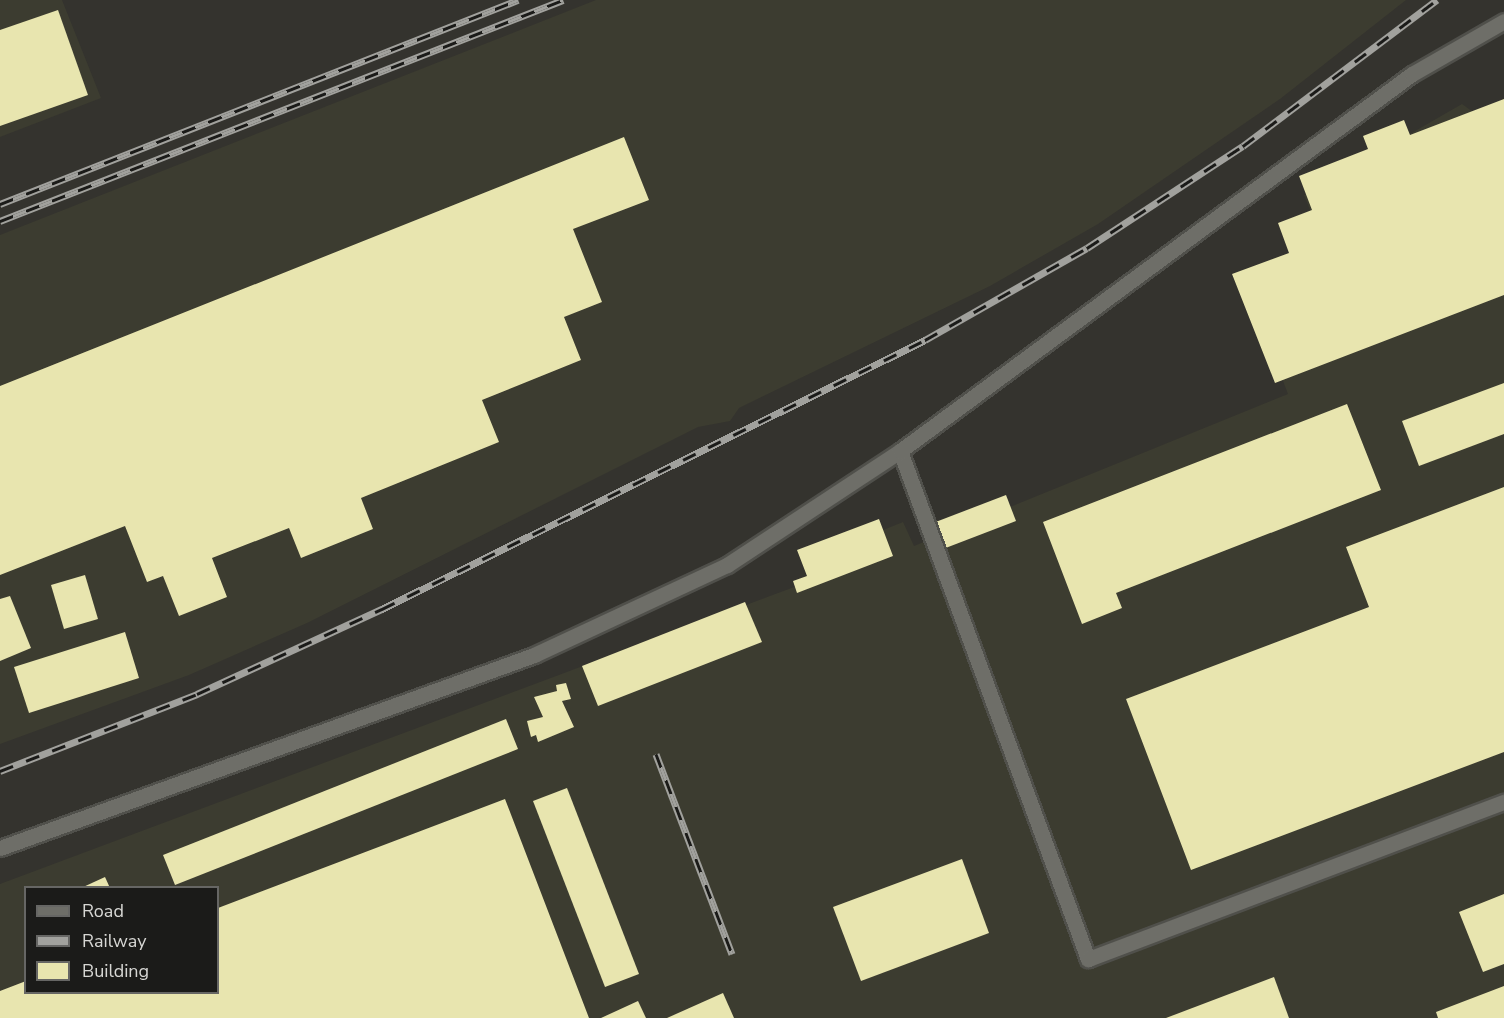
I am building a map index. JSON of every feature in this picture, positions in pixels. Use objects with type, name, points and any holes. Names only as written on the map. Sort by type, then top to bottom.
[{"type":"lane","points":[[0,848],[534,655],[728,565],[900,451],[1412,74],[1504,21]]},
{"type":"lane","points":[[900,451],[1088,959],[1504,802]]},
{"type":"shaded area","points":[[0,0],[62,0],[101,98],[0,137]]},
{"type":"shaded area","points":[[596,0],[1406,0],[1280,99],[1098,224],[990,286],[739,408],[730,421],[698,427],[307,623],[189,675],[0,744],[0,235]]},
{"type":"shaded area","points":[[1504,103],[1504,1018],[0,1018],[0,884],[829,574],[821,555],[903,522],[914,546],[1288,394],[1250,294],[1317,227],[1304,195],[1462,104],[1477,115]]},
{"type":"building","points":[[58,10],[88,95],[0,126],[0,30]]},
{"type":"building","points":[[1504,99],[1504,295],[1275,383],[1232,274],[1289,253],[1278,223],[1312,210],[1299,176],[1368,149],[1363,136],[1404,120],[1410,135]]},
{"type":"building","points":[[624,137],[649,200],[573,229],[602,302],[564,317],[581,360],[482,400],[499,442],[361,498],[373,529],[301,558],[289,528],[212,558],[227,597],[179,616],[163,576],[147,582],[125,526],[0,575],[0,386]]},
{"type":"building","points":[[1504,383],[1504,434],[1419,466],[1402,421]]},
{"type":"building","points":[[1347,404],[1381,490],[1116,593],[1122,608],[1082,624],[1043,522]]},
{"type":"building","points":[[1504,487],[1504,752],[1191,870],[1126,699],[1369,607],[1346,547]]},
{"type":"building","points":[[1006,495],[1016,521],[943,549],[933,523]]},
{"type":"building","points":[[879,519],[893,556],[797,593],[793,581],[807,576],[797,550]]},
{"type":"building","points":[[85,575],[98,619],[64,629],[51,585]]},
{"type":"building","points":[[10,596],[31,648],[0,661],[0,599]]},
{"type":"building","points":[[745,602],[762,642],[598,706],[582,666]]},
{"type":"building","points":[[125,632],[139,678],[29,713],[14,667]]},
{"type":"building","points":[[566,683],[571,699],[562,701],[574,727],[538,742],[536,735],[531,737],[527,721],[543,717],[534,697],[557,691],[556,685]]},
{"type":"building","points":[[506,719],[518,749],[175,885],[163,855]]},
{"type":"building","points":[[567,788],[639,974],[605,987],[533,801]]},
{"type":"building","points":[[505,799],[589,1018],[0,1018],[0,991],[24,982],[24,994],[219,994],[219,908]]},
{"type":"building","points":[[962,859],[989,933],[861,981],[833,907]]},
{"type":"building","points":[[105,877],[109,886],[85,886]]},
{"type":"building","points":[[1504,894],[1504,964],[1483,972],[1459,912]]},
{"type":"building","points":[[1274,977],[1289,1018],[1166,1018]]},
{"type":"building","points":[[1504,986],[1504,1018],[1438,1018],[1436,1012]]},
{"type":"building","points":[[723,993],[734,1018],[667,1018]]},
{"type":"building","points":[[638,1001],[646,1018],[601,1018]]},
{"type":"railway","points":[[0,204],[518,0]]},
{"type":"railway","points":[[0,221],[563,0]]},
{"type":"railway","points":[[0,771],[197,694],[382,609],[925,340],[1087,248],[1243,146],[1437,0]]},
{"type":"railway","points":[[656,754],[732,954]]}]
